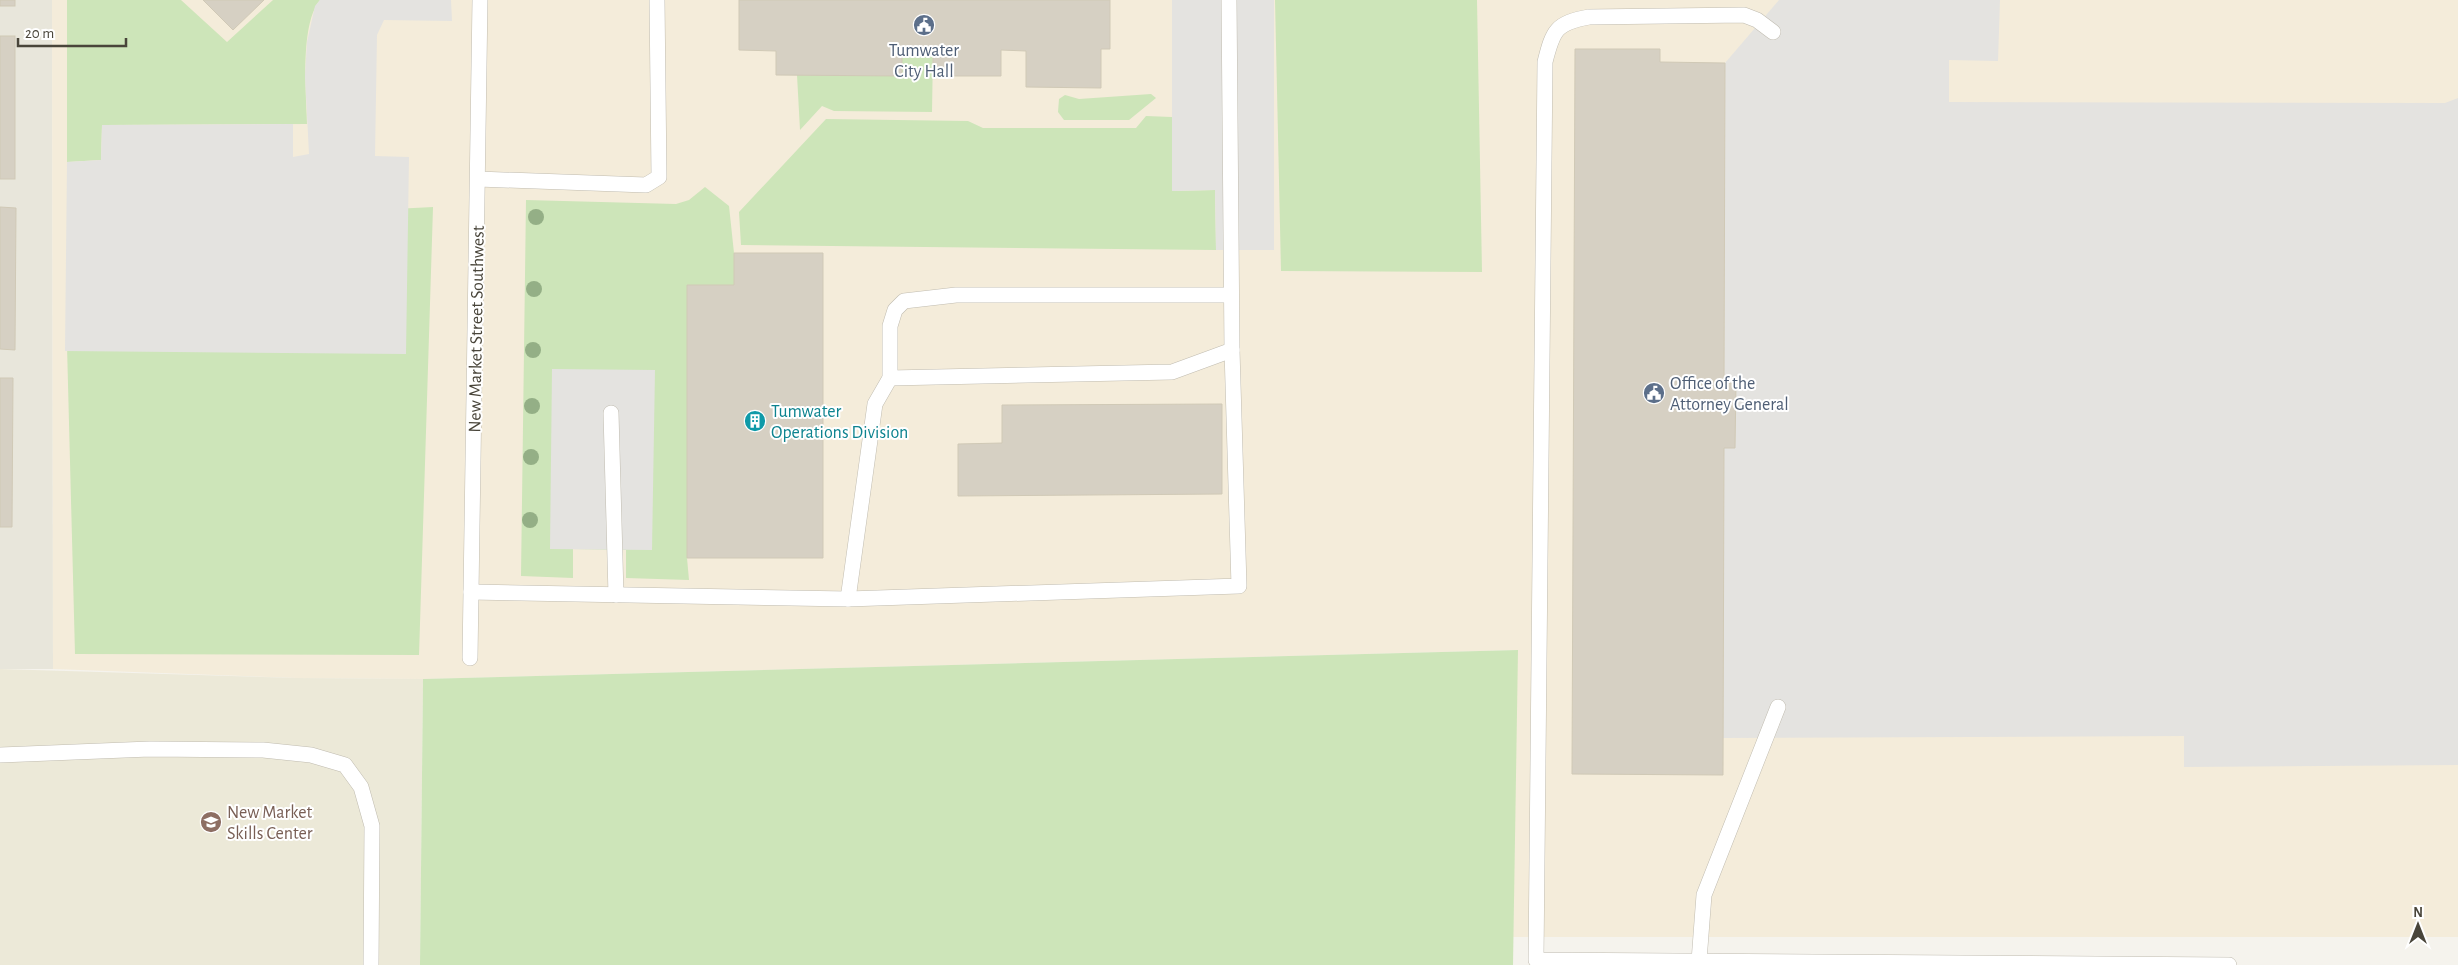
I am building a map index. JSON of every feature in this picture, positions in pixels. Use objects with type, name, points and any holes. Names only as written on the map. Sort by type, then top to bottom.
[{"type":"lane","name":"New Market Street Southwest","points":[[470,658],[480,0]]},
{"type":"lane","points":[[478,180],[646,185],[660,177],[657,0]]},
{"type":"lane","points":[[471,592],[848,600],[1239,586],[1231,294],[1229,0]]},
{"type":"lane","points":[[1773,32],[1757,20],[1744,15],[1589,16],[1566,21],[1550,40],[1545,62],[1536,960],[2229,965]]},
{"type":"lane","points":[[848,600],[875,404],[890,378],[890,326],[895,310],[904,301],[956,294],[1231,294]]},
{"type":"lane","points":[[890,378],[1172,372],[1232,350]]},
{"type":"lane","points":[[611,413],[616,595]]},
{"type":"lane","points":[[1699,961],[1704,895],[1778,707]]},
{"type":"lane","points":[[0,755],[150,749],[263,750],[311,755],[345,765],[361,787],[372,826],[371,965]]},
{"type":"shaded area","points":[[0,0],[52,0],[53,669],[0,669]]},
{"type":"shaded area","points":[[52,0],[2458,0],[2458,937],[1513,937],[1517,650],[423,679],[297,678],[53,669]]},
{"type":"shaded area","points":[[320,0],[451,0],[452,21],[384,20],[377,35],[375,156],[409,157],[406,354],[65,351],[67,162],[101,160],[102,125],[293,124],[293,157],[309,154],[305,76],[307,42],[315,6]]},
{"type":"shaded area","points":[[1172,0],[1274,0],[1274,250],[1216,250],[1215,190],[1172,191]]},
{"type":"shaded area","points":[[1779,0],[2000,0],[1998,61],[1949,60],[1949,102],[2445,103],[2458,98],[2458,765],[2184,767],[2184,736],[1723,738],[1724,448],[1735,448],[1736,383],[1724,383],[1725,63]]},
{"type":"shaded area","points":[[552,369],[655,370],[652,550],[550,549]]},
{"type":"shaded area","name":"New Market Skills Center","points":[[0,669],[297,678],[423,679],[420,965],[0,965]]},
{"type":"green space","points":[[67,0],[181,0],[227,42],[273,0],[320,0],[309,25],[307,42],[305,77],[307,124],[102,125],[101,160],[67,162]]},
{"type":"green space","points":[[1275,0],[1477,0],[1482,272],[1281,271]]},
{"type":"green space","points":[[902,52],[933,52],[932,112],[834,111],[822,106],[800,130],[797,75],[902,76]]},
{"type":"green space","points":[[1151,94],[1156,98],[1129,120],[1064,120],[1058,112],[1059,99],[1065,95],[1079,99]]},
{"type":"green space","points":[[1146,116],[1172,117],[1172,191],[1215,190],[1216,250],[741,245],[739,212],[826,119],[968,121],[983,128],[1136,128]]},
{"type":"green space","points":[[705,187],[729,206],[734,253],[734,285],[687,285],[687,558],[689,580],[626,578],[626,550],[573,549],[573,578],[521,576],[526,200],[676,204],[689,200]]},
{"type":"green space","points":[[433,207],[419,655],[75,654],[66,307],[375,210]]},
{"type":"green space","points":[[1518,650],[1513,965],[420,965],[423,679]]},
{"type":"building","points":[[0,0],[15,0],[15,6],[0,6]]},
{"type":"building","points":[[203,0],[264,0],[233,30]]},
{"type":"building","name":"Tumwater City Hall","points":[[739,0],[1110,0],[1110,49],[1101,49],[1101,88],[1026,87],[1026,51],[1001,50],[1001,76],[933,76],[933,52],[902,52],[902,76],[776,75],[776,51],[739,50]]},
{"type":"building","points":[[0,36],[15,36],[15,179],[0,179]]},
{"type":"building","points":[[1575,49],[1660,49],[1660,62],[1725,63],[1724,383],[1736,383],[1735,448],[1724,448],[1723,775],[1572,774]]},
{"type":"building","points":[[0,207],[16,208],[15,350],[0,349]]},
{"type":"building","name":"Tumwater Operations Division","points":[[734,253],[823,253],[823,558],[687,558],[687,285],[734,285]]},
{"type":"building","points":[[0,378],[13,378],[12,527],[0,527]]},
{"type":"building","points":[[1222,404],[1222,494],[958,496],[958,444],[1002,443],[1002,405]]},
{"type":"place","name":"Tumwater City Hall","points":[[924,25]]},
{"type":"place","name":"Office of the Attorney General","points":[[1654,393]]},
{"type":"place","name":"Tumwater Operations Division","points":[[755,421]]},
{"type":"place","name":"New Market Skills Center","points":[[211,822]]}]
